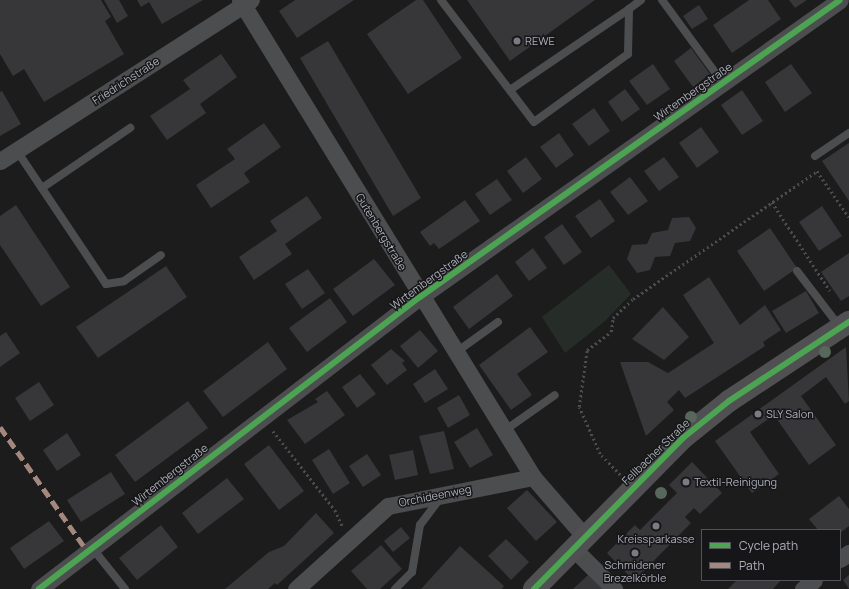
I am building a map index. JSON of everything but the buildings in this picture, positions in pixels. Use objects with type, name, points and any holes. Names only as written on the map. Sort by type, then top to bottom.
[{"type":"street","name":"Wirtembergstraße","points":[[39,589],[262,416],[420,297],[840,0]]},
{"type":"street","name":"Friedrichstraße","points":[[0,161],[245,2]]},
{"type":"street","name":"Gutenbergstraße","points":[[245,2],[420,297],[504,432],[533,477],[614,589]]},
{"type":"street","name":"Fellbacher Straße","points":[[534,589],[683,438],[729,401],[846,325]]},
{"type":"street","name":"Orchideenweg","points":[[296,589],[388,506],[533,477]]},
{"type":"street","points":[[841,559],[849,553]]},
{"type":"street","points":[[803,589],[813,581]]},
{"type":"lane","points":[[441,0],[534,122],[628,54],[629,9]]},
{"type":"lane","points":[[510,90],[641,0]]},
{"type":"lane","points":[[662,0],[723,83]]},
{"type":"lane","points":[[42,188],[130,128]]},
{"type":"lane","points":[[815,156],[849,133]]},
{"type":"lane","points":[[17,151],[106,284],[124,281],[161,255]]},
{"type":"lane","points":[[797,271],[846,325]]},
{"type":"lane","points":[[455,353],[498,322]]},
{"type":"lane","points":[[504,432],[555,395]]},
{"type":"lane","points":[[395,589],[412,572],[420,525],[443,495]]},
{"type":"lane","points":[[93,548],[125,589]]},
{"type":"path","points":[[633,488],[600,454],[579,408],[587,350],[611,332],[613,318],[633,299],[817,171],[849,217]]},
{"type":"path","points":[[772,202],[832,294]]},
{"type":"path","points":[[262,416],[335,510],[349,542]]},
{"type":"shaded area","points":[[609,265],[631,294],[605,321],[565,353],[542,317]]},
{"type":"marked path","points":[[0,427],[88,552]]},
{"type":"cycle path","points":[[39,589],[420,297],[840,0]]},
{"type":"cycle path","points":[[534,589],[683,438],[729,401],[849,322]]},
{"type":"place","name":"REWE","points":[[517,41]]},
{"type":"place","name":"SLY Salon","points":[[758,414]]},
{"type":"place","name":"Textil-Reinigung","points":[[686,482]]},
{"type":"place","name":"Kreissparkasse","points":[[656,526]]},
{"type":"place","name":"Schmidener Brezelkörble","points":[[635,553]]}]
